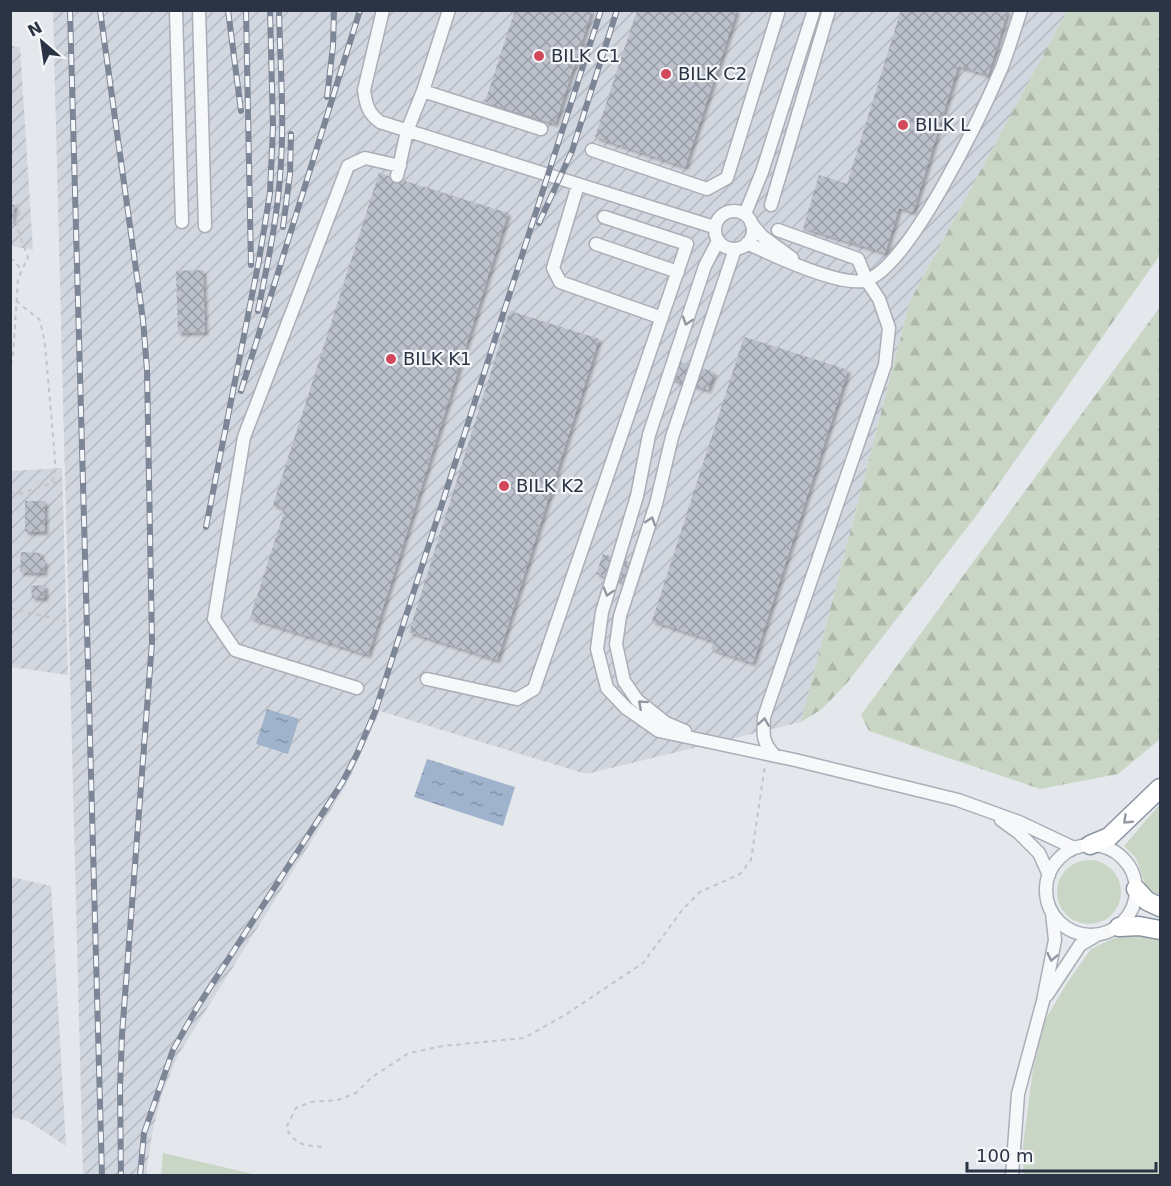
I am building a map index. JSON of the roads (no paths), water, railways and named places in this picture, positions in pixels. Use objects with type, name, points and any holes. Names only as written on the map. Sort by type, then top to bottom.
[{"type":"highway","points":[[1082,847],[1109,837],[1161,788]]},
{"type":"highway","points":[[1136,890],[1147,901],[1161,907]]},
{"type":"highway","points":[[1119,927],[1159,929]]},
{"type":"street","points":[[176,10],[182,222]]},
{"type":"street","points":[[199,10],[205,226]]},
{"type":"street","points":[[383,10],[364,90],[366,104],[371,115],[380,122],[714,227]]},
{"type":"street","points":[[357,688],[235,650],[214,619],[244,437],[348,166],[365,158],[398,171],[407,131],[423,91],[449,10]]},
{"type":"street","points":[[592,150],[707,189],[727,178],[779,10]]},
{"type":"street","points":[[811,270],[772,244],[748,219],[732,211],[720,216],[714,227],[718,241],[728,248],[735,249],[747,243],[752,234],[748,219],[814,10]]},
{"type":"street","points":[[771,205],[830,10]]},
{"type":"street","points":[[747,243],[791,263],[834,278],[860,282],[867,281],[881,272],[906,244],[951,174],[1002,66],[1021,10]]},
{"type":"street","points":[[423,91],[541,129]]},
{"type":"street","points":[[578,185],[553,268],[560,282],[662,318]]},
{"type":"street","points":[[427,679],[517,699],[534,689],[687,244],[604,217]]},
{"type":"street","points":[[770,754],[762,737],[764,717],[885,365],[889,328],[879,299],[867,281],[858,259],[778,230]]},
{"type":"street","points":[[718,241],[705,266],[649,435],[637,496],[602,612],[597,649],[607,688],[626,708],[659,731],[770,754],[958,800],[1082,847],[1102,846],[1123,857],[1134,873],[1136,882],[1135,904],[1132,912],[1119,927],[1111,932],[1095,936],[1080,945],[1042,1001]]},
{"type":"street","points":[[596,244],[678,272]]},
{"type":"street","points":[[711,741],[666,723],[637,700],[624,681],[616,644],[620,616],[656,504],[672,437],[735,249]]},
{"type":"street","points":[[990,813],[1039,853],[1049,875]]},
{"type":"street","points":[[1012,1176],[1018,1094],[1055,940],[1051,912],[1046,897],[1049,875],[1059,859],[1082,847]]},
{"type":"street","points":[[1051,912],[1071,931],[1095,936]]},
{"type":"water","points":[[267,709],[299,719],[288,754],[256,744]]},
{"type":"water","points":[[427,759],[515,787],[503,826],[414,797]]},
{"type":"railway","points":[[70,10],[102,1176]]},
{"type":"railway","points":[[100,10],[143,320],[147,370],[152,642],[122,1035],[121,1176]]},
{"type":"railway","points":[[228,10],[241,111]]},
{"type":"railway","points":[[246,10],[251,265]]},
{"type":"railway","points":[[206,527],[259,260],[270,193],[273,127],[270,10]]},
{"type":"railway","points":[[258,311],[279,193],[282,114],[279,10]]},
{"type":"railway","points":[[327,97],[333,46],[334,10]]},
{"type":"railway","points":[[241,391],[360,10]]},
{"type":"railway","points":[[140,1176],[144,1133],[173,1050],[198,1006],[342,783],[375,712],[601,10]]},
{"type":"railway","points":[[539,223],[572,151],[617,10]]},
{"type":"railway","points":[[283,227],[290,174],[291,134]]},
{"type":"place","name":"BILK C1","points":[[539,56]]},
{"type":"place","name":"BILK C2","points":[[666,74]]},
{"type":"place","name":"BILK L","points":[[903,125]]},
{"type":"place","name":"BILK K1","points":[[391,359]]},
{"type":"place","name":"BILK K2","points":[[504,486]]}]
